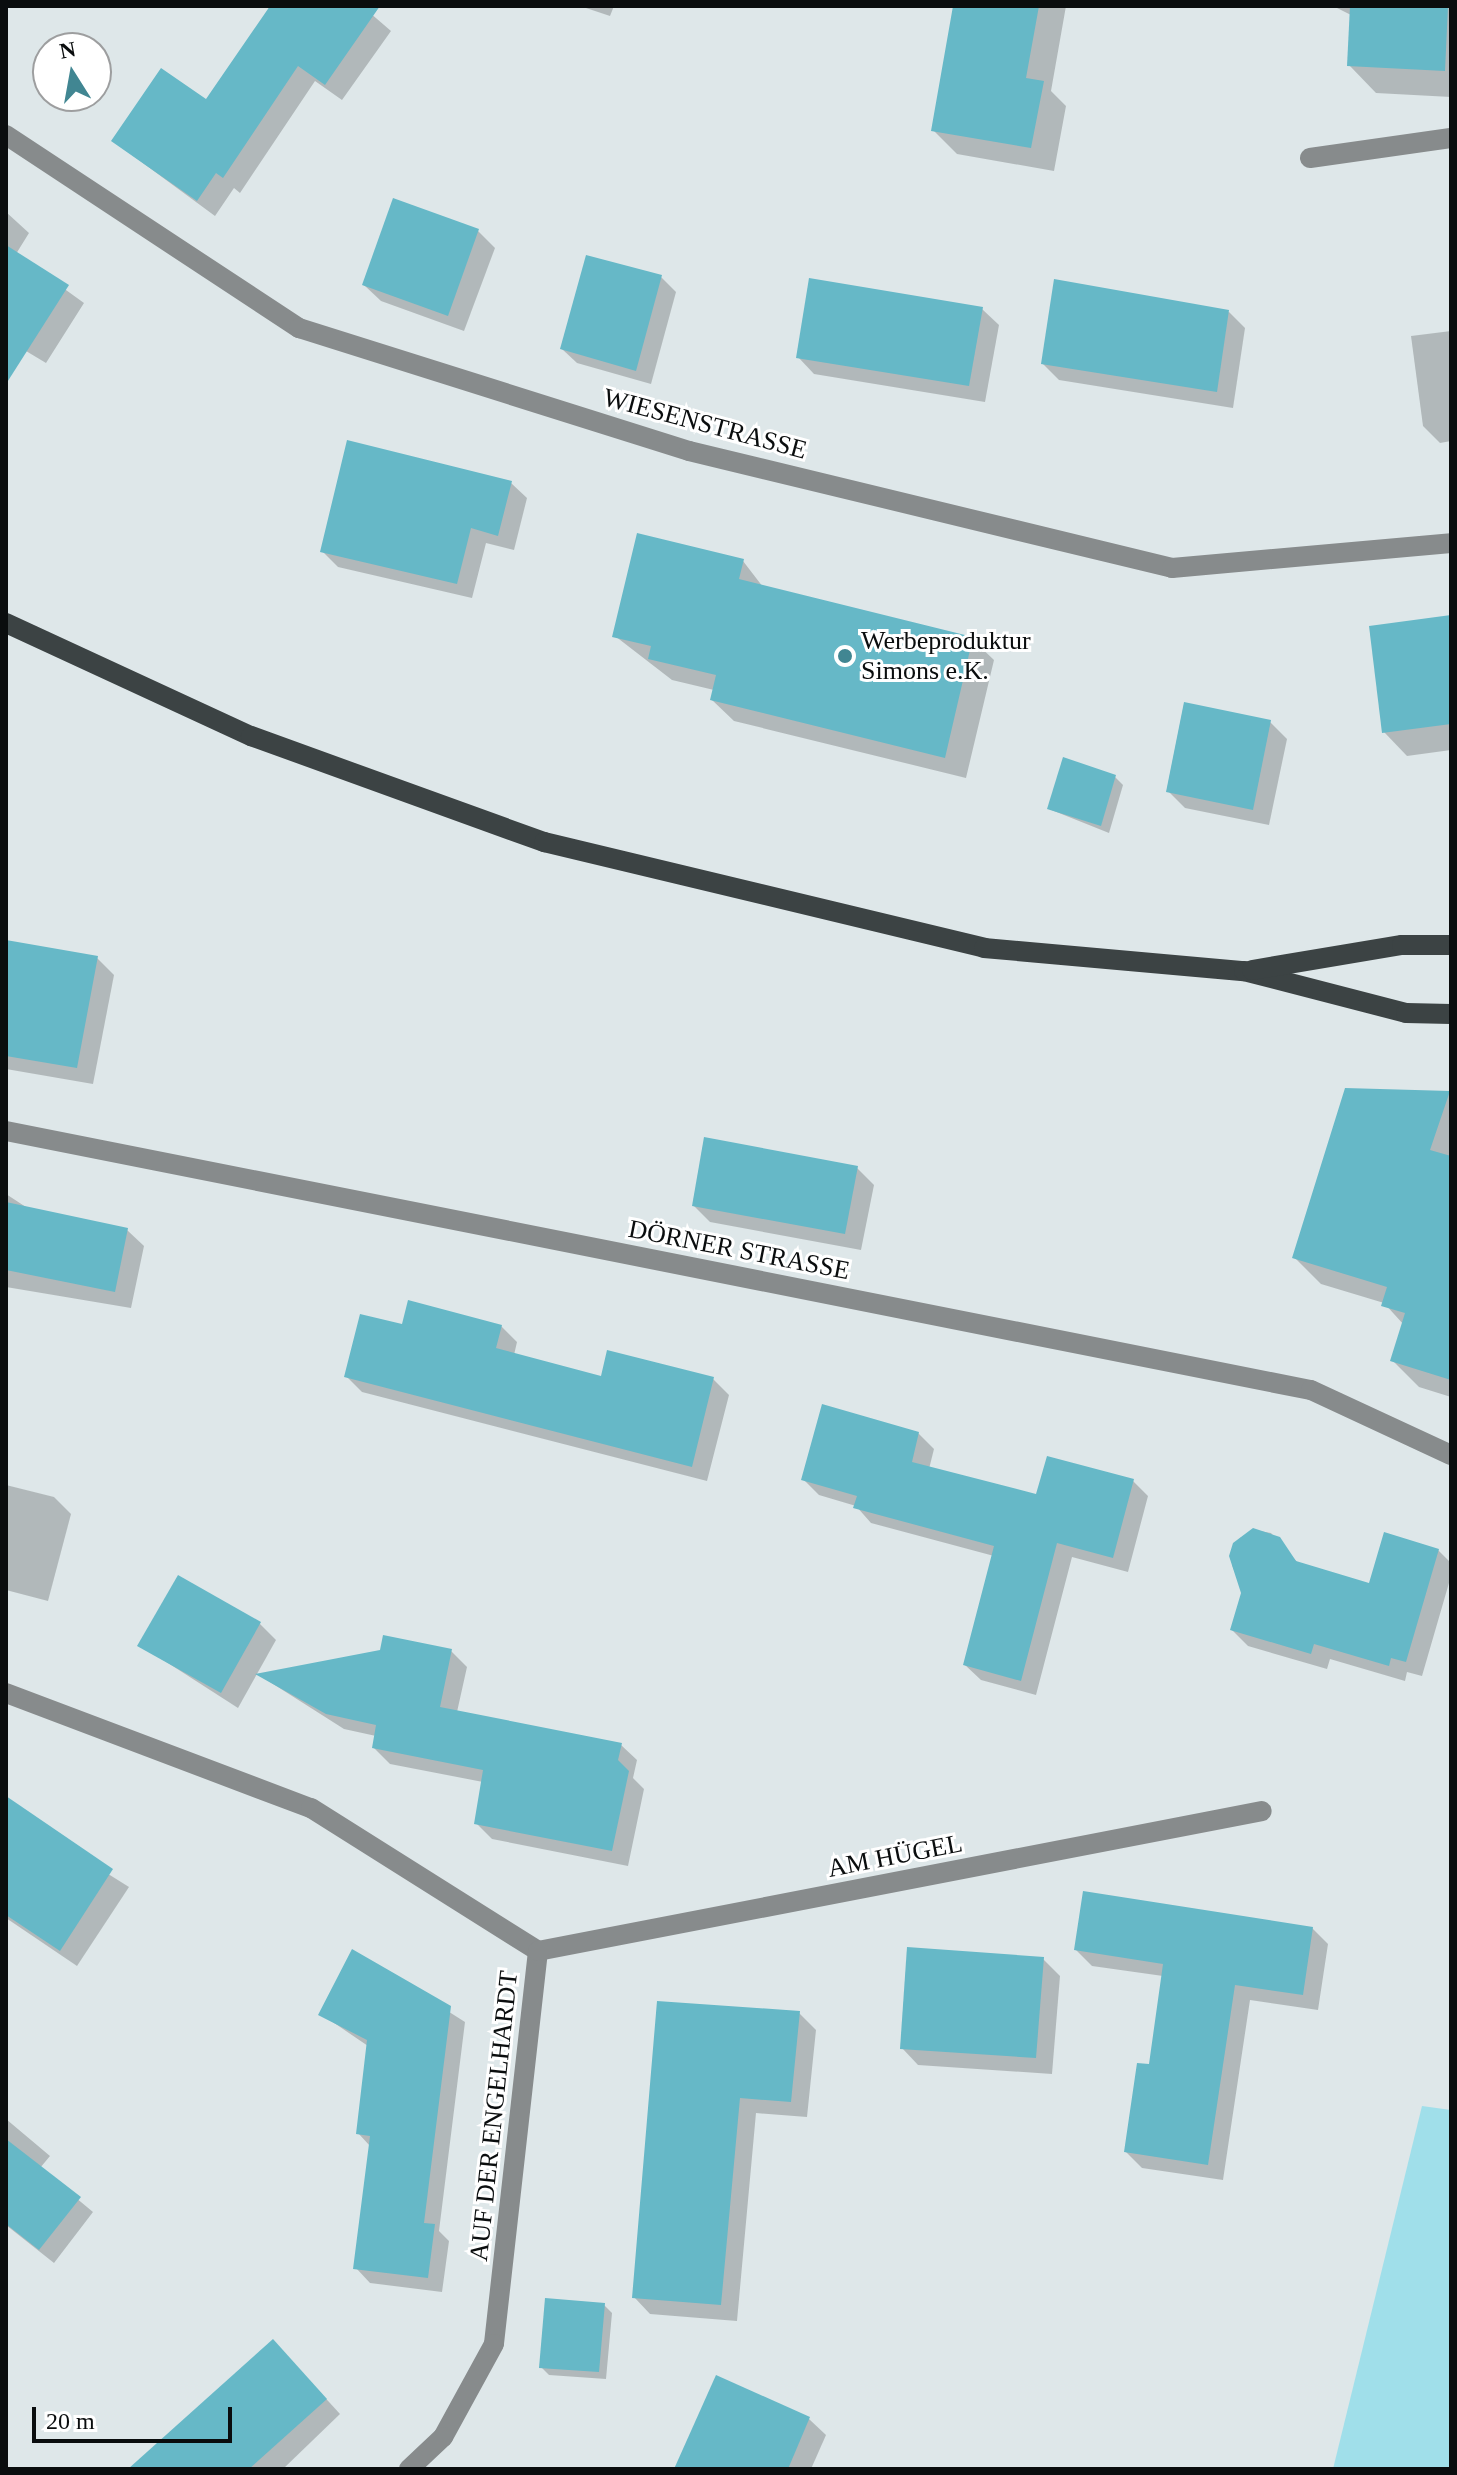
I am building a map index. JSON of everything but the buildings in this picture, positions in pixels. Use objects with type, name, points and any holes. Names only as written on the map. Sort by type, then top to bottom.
[{"type":"main road","points":[[6,623],[251,736],[544,842],[984,948],[1244,971],[1406,1013],[1451,1014]]},
{"type":"main road","points":[[1244,971],[1402,945],[1451,945]]},
{"type":"street","name":"WIESENSTRASSE","points":[[6,135],[299,328],[689,451],[1172,568],[1451,543]]},
{"type":"street","points":[[1310,158],[1451,138]]},
{"type":"street","name":"DÖRNER STRASSE","points":[[6,1131],[1311,1390],[1451,1455]]},
{"type":"street","name":"AUF DER ENGELHARDT","points":[[6,1693],[311,1808],[538,1951],[494,2344],[443,2437],[409,2469]]},
{"type":"street","name":"AM HÜGEL","points":[[538,1951],[1262,1811]]},
{"type":"shaded area","points":[[1422,2106],[1451,2110],[1451,2469],[1333,2469]]},
{"type":"place","name":"Werbeproduktur Simons e.K.","points":[[845,656]]}]
